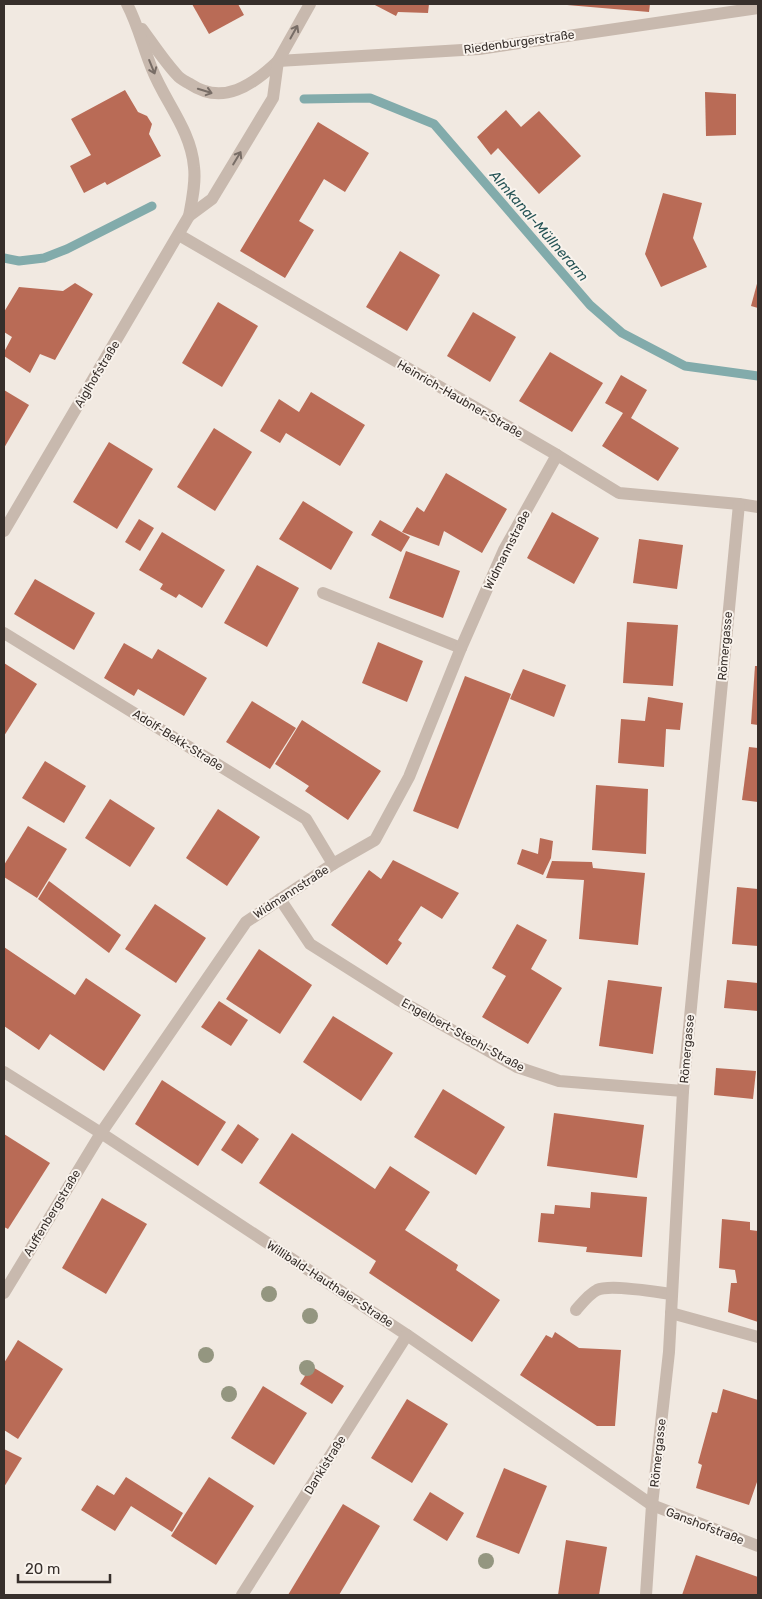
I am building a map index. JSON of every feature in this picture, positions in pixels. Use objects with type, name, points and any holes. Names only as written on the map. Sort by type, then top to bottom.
[{"type":"street","points":[[128,4],[136,21],[152,69],[184,128],[192,151],[194,168],[189,216]]},
{"type":"street","points":[[136,21],[178,76],[195,88],[208,93],[221,94],[242,88],[267,72],[278,61],[310,4]]},
{"type":"street","name":"Riedenburgerstraße","points":[[278,61],[479,49],[758,8]]},
{"type":"street","points":[[189,216],[212,200],[273,98],[278,61]]},
{"type":"street","name":"Aiglhofstraße","points":[[4,531],[189,216]]},
{"type":"street","name":"Heinrich-Haubner-Straße","points":[[178,235],[620,493],[758,507]]},
{"type":"street","name":"Widmannstraße","points":[[101,1133],[246,922],[333,864],[375,840],[410,777],[461,648],[504,550],[558,456]]},
{"type":"street","name":"Römergasse","points":[[646,1595],[652,1505],[669,1352],[683,1091],[739,504]]},
{"type":"street","points":[[323,593],[461,648]]},
{"type":"street","name":"Adolf-Bekk-Straße","points":[[4,633],[306,819],[333,864]]},
{"type":"street","name":"Engelbert-Stechl-Straße","points":[[280,899],[310,944],[397,999],[517,1067],[559,1081],[683,1091]]},
{"type":"street","name":"Willibald-Hauthaler-Straße","points":[[4,1072],[101,1133],[407,1336],[652,1505]]},
{"type":"street","name":"Auffenbergstraße","points":[[4,1293],[101,1133]]},
{"type":"street","points":[[576,1310],[584,1300],[597,1290],[612,1288],[672,1294]]},
{"type":"street","points":[[671,1313],[758,1337]]},
{"type":"street","name":"Danklstraße","points":[[242,1595],[407,1336]]},
{"type":"street","name":"Ganshofstraße","points":[[652,1505],[758,1546]]},
{"type":"building","points":[[192,4],[238,4],[244,15],[209,34]]},
{"type":"building","points":[[373,4],[429,4],[428,13],[398,12],[396,16]]},
{"type":"building","points":[[567,4],[650,4],[649,12]]},
{"type":"building","points":[[125,90],[138,112],[147,116],[152,124],[149,134],[161,156],[107,185],[105,182],[84,193],[70,166],[91,155],[71,119]]},
{"type":"building","points":[[705,92],[736,94],[736,135],[706,136]]},
{"type":"building","points":[[506,110],[521,127],[539,111],[581,156],[539,194],[498,148],[491,155],[477,137]]},
{"type":"building","points":[[318,122],[369,153],[345,192],[324,179],[299,221],[314,230],[285,278],[240,251]]},
{"type":"building","points":[[663,193],[702,203],[693,238],[707,267],[661,287],[645,254]]},
{"type":"building","points":[[400,251],[440,275],[407,331],[366,307]]},
{"type":"building","points":[[758,280],[758,308],[751,306]]},
{"type":"building","points":[[75,283],[93,294],[55,360],[40,354],[30,373],[4,356],[4,352],[12,337],[4,332],[4,312],[19,287],[63,291]]},
{"type":"building","points":[[218,302],[258,326],[222,387],[182,363]]},
{"type":"building","points":[[473,312],[516,337],[490,382],[447,356]]},
{"type":"building","points":[[550,352],[603,383],[572,432],[519,401]]},
{"type":"building","points":[[621,375],[647,390],[631,418],[679,448],[658,481],[602,446],[623,413],[605,403]]},
{"type":"building","points":[[4,390],[29,405],[4,448]]},
{"type":"building","points":[[311,392],[365,425],[340,466],[286,433],[280,443],[260,431],[279,399],[299,412]]},
{"type":"building","points":[[214,428],[252,452],[215,511],[177,487]]},
{"type":"building","points":[[109,442],[153,469],[117,529],[73,502]]},
{"type":"building","points":[[446,473],[507,509],[482,553],[444,531],[439,546],[402,532],[417,507],[424,512]]},
{"type":"building","points":[[303,501],[353,532],[331,570],[279,539]]},
{"type":"building","points":[[552,512],[599,538],[574,584],[527,558]]},
{"type":"building","points":[[139,519],[154,528],[140,551],[125,542]]},
{"type":"building","points":[[380,520],[410,537],[401,552],[371,535]]},
{"type":"building","points":[[162,532],[225,570],[202,608],[179,594],[176,598],[160,589],[163,584],[139,570]]},
{"type":"building","points":[[639,539],[683,545],[677,589],[633,583]]},
{"type":"building","points":[[406,551],[460,571],[443,618],[389,598]]},
{"type":"building","points":[[257,565],[299,588],[267,647],[224,623]]},
{"type":"building","points":[[35,579],[95,613],[74,650],[14,614]]},
{"type":"building","points":[[627,622],[678,625],[673,686],[623,683]]},
{"type":"building","points":[[378,642],[423,661],[407,702],[362,683]]},
{"type":"building","points":[[124,643],[152,659],[158,649],[207,678],[184,716],[138,689],[134,696],[104,678]]},
{"type":"building","points":[[4,663],[37,684],[4,736]]},
{"type":"building","points":[[755,666],[758,666],[758,725],[751,724]]},
{"type":"building","points":[[523,669],[566,685],[554,717],[510,699]]},
{"type":"building","points":[[465,676],[511,694],[458,829],[413,811]]},
{"type":"building","points":[[648,697],[683,703],[680,730],[666,729],[664,767],[618,763],[621,719],[645,721]]},
{"type":"building","points":[[252,701],[296,728],[270,769],[226,742]]},
{"type":"building","points":[[302,720],[381,771],[348,820],[305,791],[309,786],[275,764]]},
{"type":"building","points":[[749,747],[758,748],[758,802],[742,800]]},
{"type":"building","points":[[45,761],[86,786],[64,823],[22,798]]},
{"type":"building","points":[[596,785],[648,789],[646,854],[592,850]]},
{"type":"building","points":[[110,799],[155,828],[130,867],[85,838]]},
{"type":"building","points":[[218,809],[260,837],[227,886],[186,858]]},
{"type":"building","points":[[28,826],[67,849],[37,898],[4,877],[4,865]]},
{"type":"building","points":[[540,838],[553,841],[551,858],[543,875],[517,864],[522,849],[538,854]]},
{"type":"building","points":[[393,860],[459,893],[442,919],[421,906],[398,940],[402,943],[387,965],[331,925],[369,870],[381,879]]},
{"type":"building","points":[[552,861],[592,862],[593,868],[645,873],[638,945],[579,939],[584,880],[546,878]]},
{"type":"building","points":[[49,881],[121,935],[109,953],[38,899]]},
{"type":"building","points":[[737,887],[758,889],[758,946],[732,944]]},
{"type":"building","points":[[155,904],[206,938],[176,983],[125,949]]},
{"type":"building","points":[[517,924],[547,940],[531,969],[562,988],[528,1044],[482,1017],[506,976],[492,968]]},
{"type":"building","points":[[4,947],[75,995],[86,978],[141,1015],[104,1071],[50,1034],[39,1050],[4,1026]]},
{"type":"building","points":[[259,949],[312,985],[280,1034],[226,999]]},
{"type":"building","points":[[608,980],[662,987],[653,1054],[599,1046]]},
{"type":"building","points":[[727,980],[758,983],[758,1011],[724,1008]]},
{"type":"building","points":[[219,1001],[248,1020],[231,1046],[201,1027]]},
{"type":"building","points":[[333,1016],[393,1053],[361,1101],[303,1062]]},
{"type":"building","points":[[716,1068],[756,1071],[753,1099],[714,1095]]},
{"type":"building","points":[[162,1080],[226,1122],[198,1166],[135,1124]]},
{"type":"building","points":[[443,1089],[505,1127],[476,1175],[414,1137]]},
{"type":"building","points":[[554,1113],[644,1125],[637,1178],[547,1166]]},
{"type":"building","points":[[238,1124],[259,1139],[242,1164],[221,1150]]},
{"type":"building","points":[[292,1133],[375,1189],[390,1166],[430,1192],[405,1230],[458,1265],[456,1270],[500,1300],[472,1342],[369,1273],[376,1261],[259,1183]]},
{"type":"building","points":[[4,1134],[50,1163],[8,1229],[4,1227]]},
{"type":"building","points":[[591,1192],[647,1197],[642,1257],[586,1252],[587,1247],[538,1242],[541,1213],[554,1214],[555,1205],[590,1208]]},
{"type":"building","points":[[102,1198],[147,1224],[106,1294],[62,1268]]},
{"type":"building","points":[[722,1219],[750,1222],[750,1230],[758,1231],[758,1322],[728,1312],[731,1283],[737,1283],[735,1270],[719,1268]]},
{"type":"building","points":[[555,1332],[579,1348],[621,1350],[615,1426],[597,1426],[520,1375],[546,1335],[552,1338]]},
{"type":"building","points":[[18,1340],[63,1369],[18,1439],[4,1430],[4,1363]]},
{"type":"building","points":[[311,1366],[344,1386],[332,1404],[300,1384]]},
{"type":"building","points":[[263,1386],[307,1413],[274,1465],[231,1438]]},
{"type":"building","points":[[723,1389],[758,1400],[758,1482],[749,1505],[696,1488],[702,1465],[698,1463],[712,1412],[717,1413]]},
{"type":"building","points":[[407,1399],[448,1424],[412,1483],[371,1458]]},
{"type":"building","points":[[4,1449],[22,1458],[4,1487]]},
{"type":"building","points":[[504,1468],[547,1486],[519,1554],[476,1537]]},
{"type":"building","points":[[126,1477],[183,1513],[172,1532],[131,1506],[115,1531],[81,1510],[97,1485],[114,1495]]},
{"type":"building","points":[[209,1477],[254,1506],[216,1565],[171,1536]]},
{"type":"building","points":[[430,1492],[464,1513],[447,1541],[413,1520]]},
{"type":"building","points":[[343,1504],[380,1526],[339,1595],[288,1595]]},
{"type":"building","points":[[566,1540],[607,1547],[599,1595],[558,1595]]},
{"type":"building","points":[[696,1555],[758,1577],[758,1595],[682,1595]]},
{"type":"waterway","name":"Almkanal-Müllnerarm","points":[[304,99],[370,98],[434,124],[590,305],[622,333],[685,366],[758,376]]},
{"type":"waterway","name":"Almkanal-Müllnerarm","points":[[4,258],[19,261],[44,258],[67,249],[152,206]]}]
